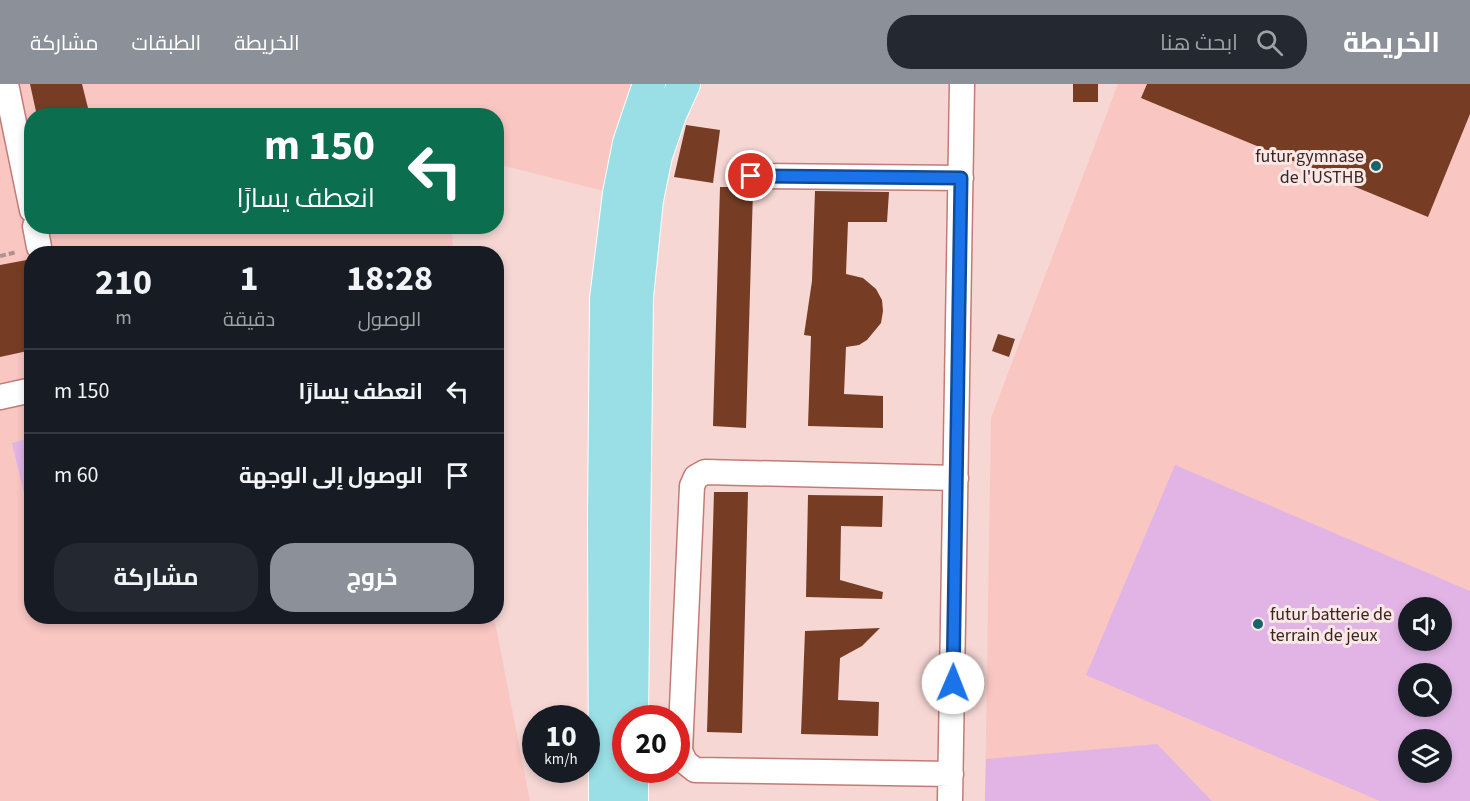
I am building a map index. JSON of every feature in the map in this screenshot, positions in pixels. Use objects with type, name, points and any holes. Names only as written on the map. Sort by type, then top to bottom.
[{"type":"main road","points":[[605,801],[606,298],[621,183],[629,143],[649,84]]},
{"type":"main road","points":[[632,705],[637,297],[646,200],[656,156],[670,115],[684,84]]},
{"type":"main road","points":[[632,783],[632,801]]},
{"type":"lane","points":[[6,84],[24,171]]},
{"type":"lane","points":[[950,801],[962,84]]},
{"type":"lane","points":[[751,176],[961,178]]},
{"type":"lane","points":[[0,397],[24,392]]},
{"type":"lane","points":[[951,774],[695,770],[685,762],[680,751],[692,486],[696,477],[705,472],[956,478]]},
{"type":"path","points":[[0,256],[32,242]]},
{"type":"shaded area","points":[[0,84],[635,84],[604,191],[504,166],[504,108],[24,108],[24,234],[452,234],[453,246],[24,246],[24,624],[495,624],[522,760],[522,783],[526,783],[530,801],[0,801]]},
{"type":"shaded area","points":[[1118,84],[1470,84],[1470,801],[985,801],[991,418]]},
{"type":"shaded area","points":[[24,440],[24,494],[12,443]]},
{"type":"shaded area","name":"futur batterie de terrain de jeux","points":[[1175,465],[1470,591],[1470,801],[1380,801],[1086,675]]},
{"type":"shaded area","points":[[1157,744],[1212,801],[985,801],[986,759]]},
{"type":"building","points":[[30,84],[82,84],[88,108],[35,108]]},
{"type":"building","points":[[1073,84],[1098,84],[1098,102],[1073,102]]},
{"type":"building","name":"futur gymnase de l'USTHB","points":[[1147,84],[1470,84],[1470,114],[1428,217],[1141,98]]},
{"type":"building","points":[[686,125],[720,130],[713,183],[674,177]]},
{"type":"building","points":[[720,187],[743,187],[753,190],[746,428],[713,426]]},
{"type":"building","points":[[815,191],[889,192],[887,222],[848,222],[846,274],[863,278],[876,289],[882,300],[883,311],[881,323],[867,340],[859,345],[846,347],[844,394],[883,396],[883,428],[808,426],[811,336],[804,335],[812,281]]},
{"type":"building","points":[[24,260],[24,352],[0,357],[0,265]]},
{"type":"building","points":[[998,334],[1015,339],[1009,357],[992,351]]},
{"type":"building","points":[[714,492],[748,492],[742,733],[707,732]]},
{"type":"building","points":[[808,495],[883,496],[882,527],[841,526],[840,580],[883,592],[882,599],[806,597]]},
{"type":"building","points":[[880,628],[862,646],[840,658],[838,700],[879,702],[878,736],[801,734],[805,631]]},
{"type":"place","name":"futur gymnase de l'USTHB","points":[[1376,166]]},
{"type":"place","name":"futur batterie de terrain de jeux","points":[[1258,624]]},
{"type":"route","points":[[751,176],[961,178],[953,683]]}]
